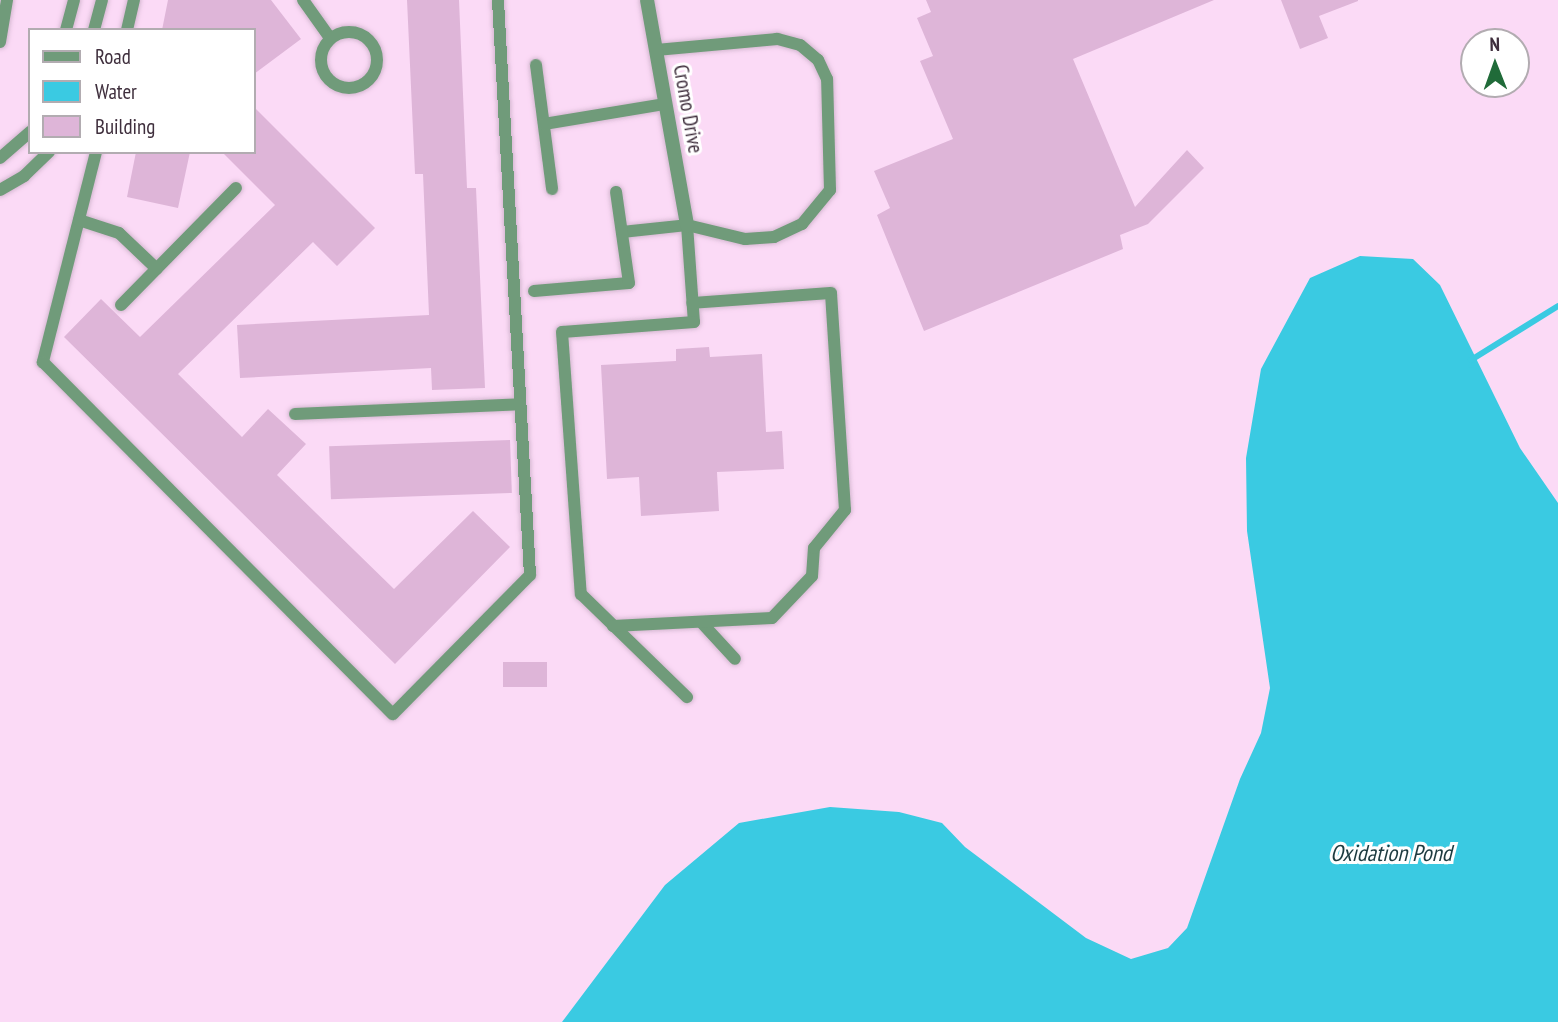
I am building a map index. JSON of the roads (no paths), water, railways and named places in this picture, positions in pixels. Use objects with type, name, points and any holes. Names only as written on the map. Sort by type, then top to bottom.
[{"type":"street","name":"Cromo Drive","points":[[647,0],[687,225]]},
{"type":"lane","points":[[0,42],[6,0]]},
{"type":"lane","points":[[67,28],[74,0]]},
{"type":"lane","points":[[95,28],[102,0]]},
{"type":"lane","points":[[127,28],[134,0]]},
{"type":"lane","points":[[303,0],[330,38]]},
{"type":"lane","points":[[96,154],[43,362],[393,714],[530,575],[498,0]]},
{"type":"lane","points":[[349,32],[367,38],[377,55],[374,74],[368,81],[360,86],[342,88],[327,79],[321,53],[330,38],[349,32]]},
{"type":"lane","points":[[622,232],[687,225],[745,239],[774,237],[802,224],[830,190],[827,79],[818,60],[800,44],[777,39],[656,50]]},
{"type":"lane","points":[[536,65],[552,189]]},
{"type":"lane","points":[[544,124],[665,104]]},
{"type":"lane","points":[[0,158],[28,134]]},
{"type":"lane","points":[[0,190],[24,176],[47,154]]},
{"type":"lane","points":[[121,305],[236,188]]},
{"type":"lane","points":[[534,290],[629,283],[616,192]]},
{"type":"lane","points":[[79,220],[119,233],[157,269]]},
{"type":"lane","points":[[687,225],[694,322],[562,332],[581,594],[687,698]]},
{"type":"lane","points":[[613,626],[772,618],[812,576],[814,548],[845,510],[831,293],[692,303]]},
{"type":"lane","points":[[295,414],[520,404]]},
{"type":"lane","points":[[701,622],[735,659]]},
{"type":"water","name":"Oxidation Pond","points":[[1360,256],[1413,259],[1440,285],[1520,448],[1558,503],[1558,1022],[562,1022],[665,885],[739,823],[830,807],[899,812],[942,823],[965,847],[1086,938],[1131,959],[1168,948],[1187,928],[1240,779],[1261,733],[1270,688],[1247,531],[1246,458],[1261,369],[1310,278]]},
{"type":"waterway","points":[[1471,365],[1471,360],[1558,306]]}]
